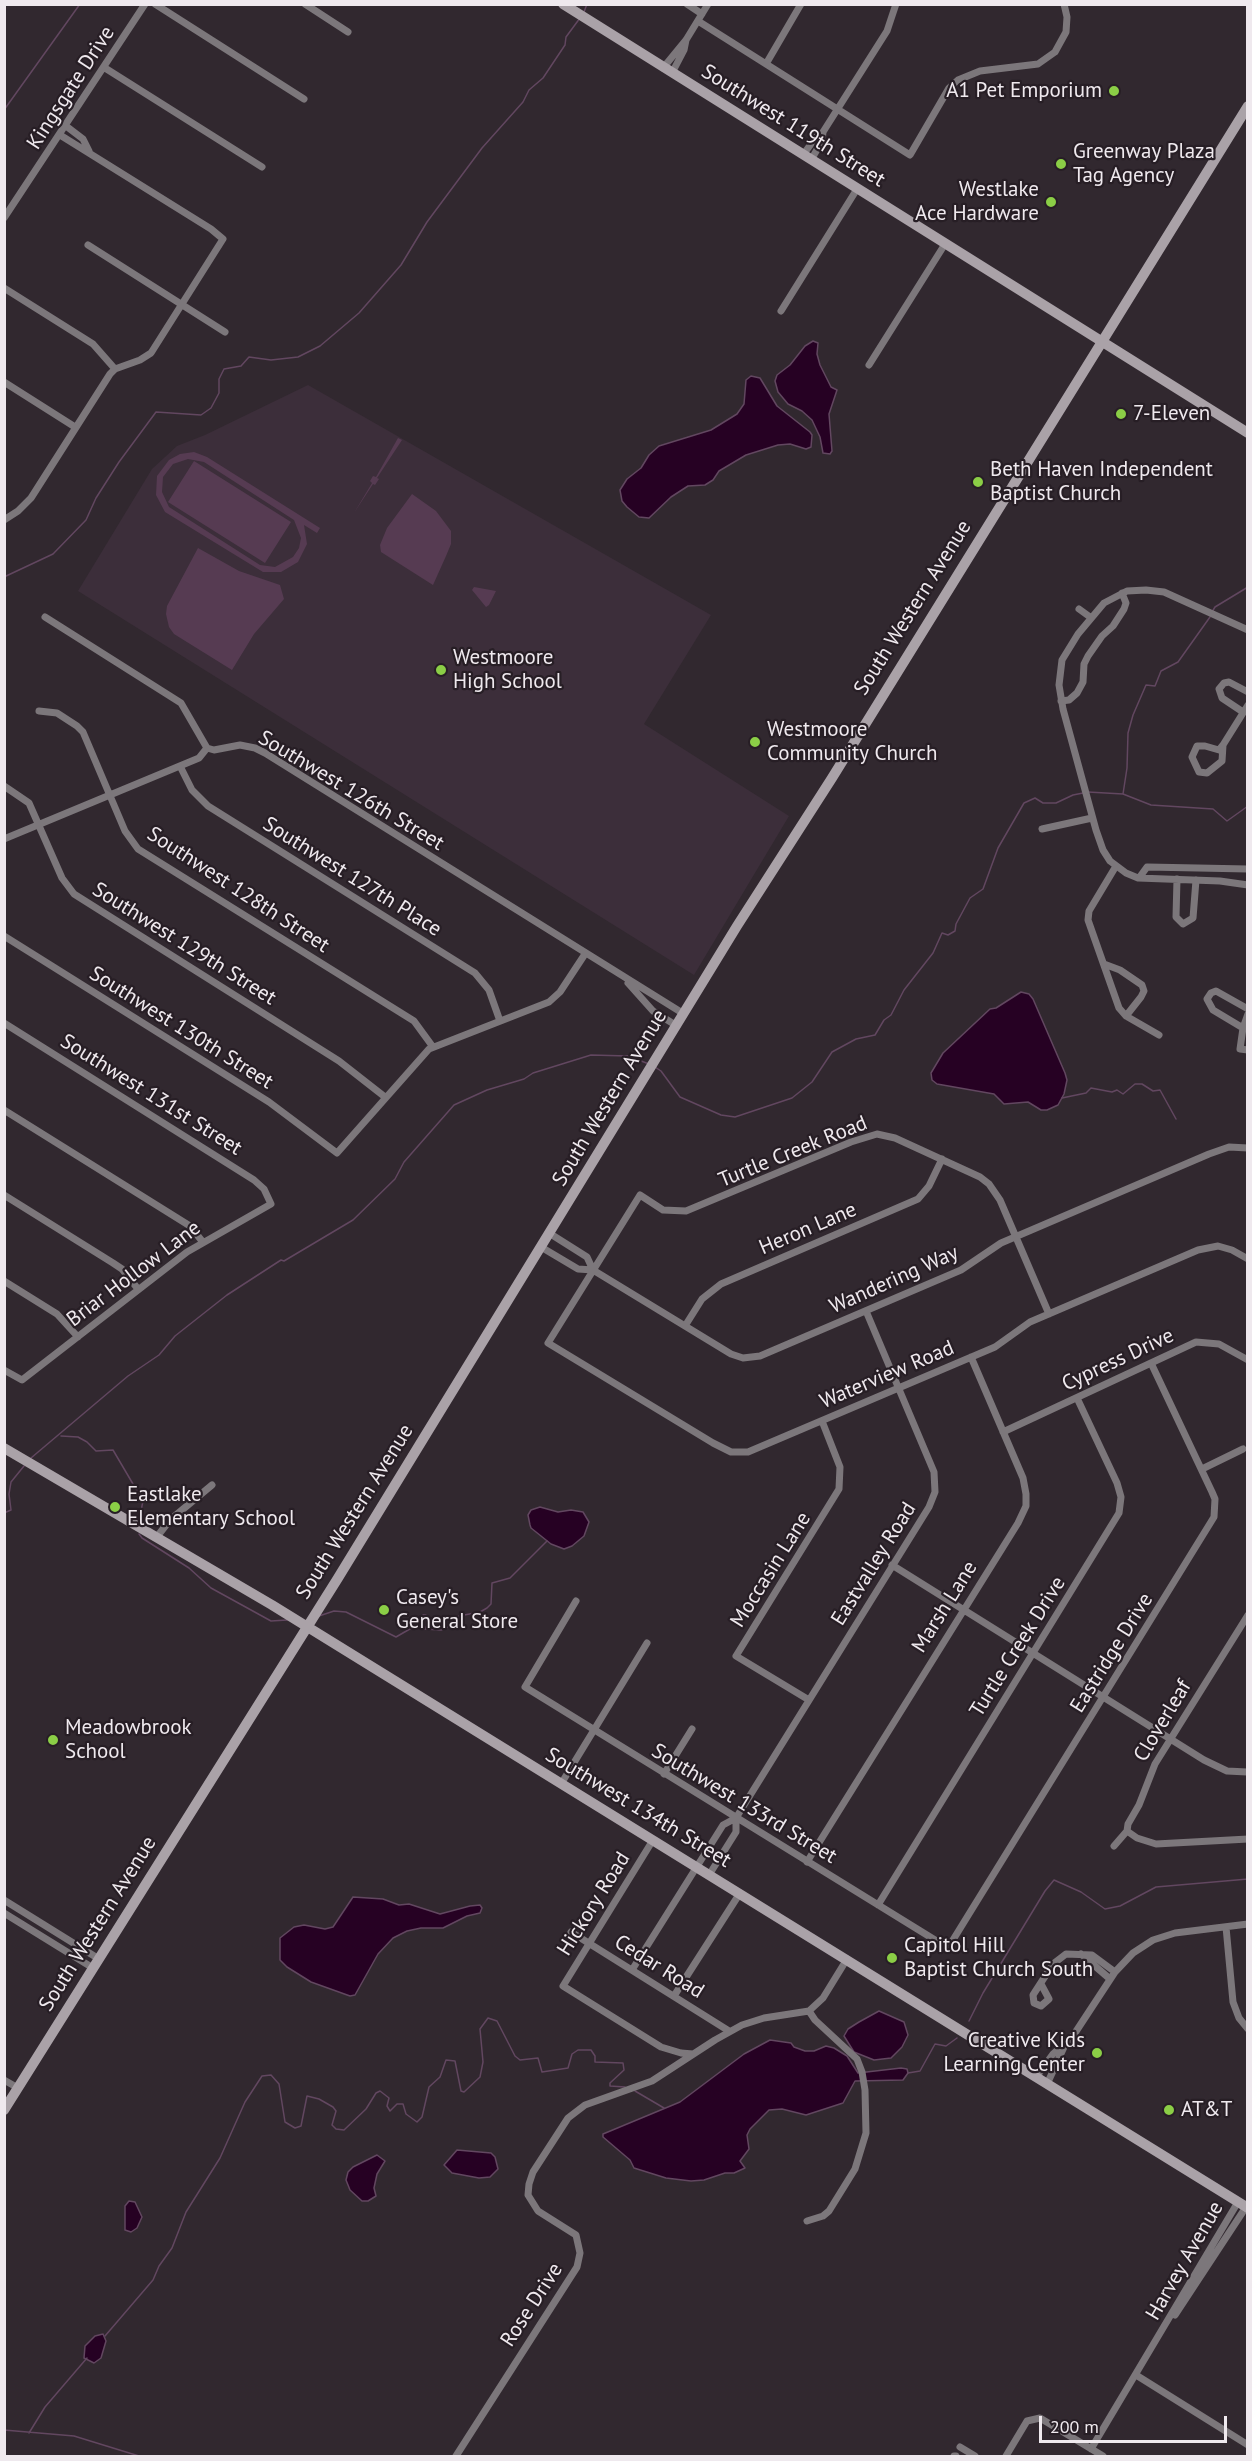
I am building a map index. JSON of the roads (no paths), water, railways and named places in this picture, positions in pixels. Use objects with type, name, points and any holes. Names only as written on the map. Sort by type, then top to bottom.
[{"type":"main road","name":"Southwest 119th Street","points":[[562,4],[1248,433]]},
{"type":"main road","name":"South Western Avenue","points":[[4,2110],[307,1626],[1248,106]]},
{"type":"main road","name":"Southwest 134th Street","points":[[4,1448],[307,1626],[1244,2205]]},
{"type":"street","name":"Kingsgate Drive","points":[[4,219],[145,4]]},
{"type":"street","points":[[155,4],[304,99]]},
{"type":"street","points":[[305,4],[348,32]]},
{"type":"street","points":[[687,4],[700,17],[766,64],[910,155],[957,80],[980,71],[1038,64],[1055,52],[1066,33],[1067,17],[1064,4]]},
{"type":"street","points":[[668,70],[684,50],[686,40],[708,4]]},
{"type":"street","points":[[766,64],[801,4]]},
{"type":"street","points":[[807,158],[822,141],[823,132],[887,31],[896,4]]},
{"type":"street","points":[[105,68],[262,167]]},
{"type":"street","points":[[66,126],[83,139],[91,153]]},
{"type":"street","points":[[4,520],[18,512],[31,498],[106,379],[115,369],[140,360],[151,353],[223,239],[211,229],[60,135]]},
{"type":"street","points":[[781,311],[857,189]]},
{"type":"street","points":[[869,365],[945,244]]},
{"type":"street","points":[[88,246],[225,332]]},
{"type":"street","points":[[4,288],[93,344],[115,369]]},
{"type":"street","points":[[4,382],[75,427]]},
{"type":"street","points":[[1248,630],[1164,592],[1139,590],[1122,593],[1098,608],[1090,617],[1062,660],[1059,676],[1061,701],[1092,818],[1103,850],[1116,866],[1139,878],[1232,882],[1248,885]]},
{"type":"street","points":[[1061,701],[1073,697],[1081,686],[1088,656],[1126,606],[1122,593]]},
{"type":"street","points":[[1079,609],[1090,617]]},
{"type":"street","points":[[4,839],[199,758],[207,748],[190,714],[181,703],[45,617]]},
{"type":"street","points":[[1223,745],[1222,761],[1207,773],[1199,772],[1192,757],[1197,746],[1219,750],[1246,708],[1222,698],[1219,689],[1224,683],[1229,682],[1248,692]]},
{"type":"street","name":"Southwest 128th Street","points":[[39,711],[57,713],[80,729],[125,831],[138,849],[408,1018],[419,1026],[433,1047]]},
{"type":"street","name":"Southwest 126th Street","points":[[207,748],[214,750],[240,745],[265,753],[624,979],[684,1014]]},
{"type":"street","name":"Southwest 127th Place","points":[[180,766],[192,790],[208,806],[475,973],[489,990],[500,1021]]},
{"type":"street","name":"Southwest 129th Street","points":[[4,786],[29,803],[62,878],[74,894],[339,1060],[385,1097]]},
{"type":"street","points":[[1042,830],[1092,818]]},
{"type":"street","points":[[1116,866],[1088,913],[1088,920],[1119,1008],[1126,1016],[1160,1035]]},
{"type":"street","points":[[1139,878],[1147,867],[1248,869]]},
{"type":"street","points":[[1178,879],[1176,917],[1183,924],[1193,918],[1196,880]]},
{"type":"street","name":"Southwest 130th Street","points":[[4,936],[269,1102],[337,1153],[385,1097]]},
{"type":"street","points":[[385,1097],[419,1058],[433,1047],[553,999],[566,985],[585,954]]},
{"type":"street","points":[[1104,964],[1120,970],[1142,985],[1144,991],[1142,997],[1126,1016]]},
{"type":"street","name":"Southwest 126th Street","points":[[624,979],[653,1011],[677,1026]]},
{"type":"street","points":[[1243,1028],[1213,1010],[1207,999],[1211,993],[1216,991],[1248,1009]]},
{"type":"street","points":[[1248,1014],[1240,1049],[1248,1050]]},
{"type":"street","name":"Southwest 131st Street","points":[[4,1023],[254,1180],[264,1189],[271,1204]]},
{"type":"street","points":[[4,1110],[190,1226],[202,1241]]},
{"type":"street","name":"Turtle Creek Road","points":[[593,1270],[640,1195],[663,1209],[686,1212],[871,1135],[887,1135],[980,1177],[989,1184],[995,1191],[1048,1314]]},
{"type":"street","name":"Wandering Way","points":[[541,1247],[578,1269],[593,1270],[731,1354],[749,1358],[771,1352],[961,1270],[994,1247],[1015,1237],[1219,1150],[1235,1146],[1248,1148]]},
{"type":"street","name":"Heron Lane","points":[[685,1326],[702,1299],[721,1284],[912,1202],[926,1191],[942,1159]]},
{"type":"street","points":[[4,1195],[122,1269],[138,1289]]},
{"type":"street","name":"Briar Hollow Lane","points":[[4,1370],[22,1380],[202,1241],[271,1204]]},
{"type":"street","name":"Wandering Way","points":[[549,1233],[587,1257],[593,1270]]},
{"type":"street","name":"Waterview Road","points":[[593,1270],[548,1343],[713,1443],[731,1452],[748,1452],[995,1347],[1024,1326],[1048,1314],[1205,1248],[1225,1248],[1248,1259]]},
{"type":"street","points":[[4,1281],[57,1314],[78,1337]]},
{"type":"street","name":"Eastvalley Road","points":[[632,1970],[723,1825],[736,1818],[929,1507],[936,1486],[934,1472],[866,1311]]},
{"type":"street","name":"Cypress Drive","points":[[1003,1432],[1190,1344],[1202,1341],[1219,1344],[1248,1360]]},
{"type":"street","name":"Marsh Lane","points":[[807,1862],[1026,1506],[1025,1486],[971,1357]]},
{"type":"street","name":"Eastridge Drive","points":[[948,1948],[1214,1517],[1215,1499],[1151,1363]]},
{"type":"street","name":"Turtle Creek Drive","points":[[878,1905],[1111,1528],[1120,1508],[1121,1497],[1117,1483],[1077,1398]]},
{"type":"street","name":"Moccasin Lane","points":[[809,1700],[736,1656],[839,1489],[840,1467],[822,1421]]},
{"type":"street","points":[[1202,1469],[1243,1449]]},
{"type":"street","points":[[156,1538],[170,1520],[212,1485]]},
{"type":"street","points":[[892,1565],[1221,1769],[1233,1772],[1247,1771]]},
{"type":"street","name":"Southwest 133rd Street","points":[[576,1601],[525,1687],[948,1948]]},
{"type":"street","name":"Cloverleaf","points":[[1114,1846],[1127,1831],[1151,1771],[1248,1615]]},
{"type":"street","points":[[561,1784],[647,1643]]},
{"type":"street","points":[[664,1774],[692,1728]]},
{"type":"street","name":"Eastvalley Road","points":[[709,1875],[736,1832],[736,1818]]},
{"type":"street","points":[[1127,1831],[1137,1838],[1156,1844],[1248,1839]]},
{"type":"street","name":"Hickory Road","points":[[653,1840],[563,1986],[661,2047],[681,2054],[693,2054]]},
{"type":"street","points":[[674,1996],[740,1893]]},
{"type":"street","points":[[4,1900],[96,1963]]},
{"type":"street","points":[[15,1907],[7,1914],[96,1963]]},
{"type":"street","points":[[1037,2076],[1053,2054],[1065,2045],[1079,2028],[1115,1972],[1133,1953],[1165,1935],[1248,1924]]},
{"type":"street","points":[[1226,1927],[1233,2002],[1239,2018],[1248,2029]]},
{"type":"street","name":"Cedar Road","points":[[571,1932],[729,2031]]},
{"type":"street","points":[[1041,1984],[1047,1972],[1066,1954],[1087,1954],[1099,1958],[1115,1972]]},
{"type":"street","points":[[1081,1954],[1110,1979]]},
{"type":"street","points":[[693,2054],[729,2031],[764,2018],[809,2011],[823,1998],[847,1959]]},
{"type":"street","points":[[807,2221],[821,2217],[829,2211],[855,2169],[866,2133],[862,2072],[854,2056],[815,2020],[809,2011]]},
{"type":"street","points":[[1048,2082],[1065,2045]]},
{"type":"street","name":"Rose Drive","points":[[456,2457],[572,2276],[579,2259],[580,2248],[576,2235],[538,2211],[530,2202],[528,2190],[533,2172],[565,2123],[579,2109],[652,2081],[693,2054]]},
{"type":"street","points":[[4,2080],[18,2088]]},
{"type":"street","name":"Harvey Avenue","points":[[1091,2449],[1160,2336],[1196,2285],[1244,2205]]},
{"type":"street","points":[[1136,2375],[1248,2445]]},
{"type":"street","points":[[1006,2457],[1027,2421],[1034,2418],[1044,2418],[1103,2457]]},
{"type":"street","points":[[960,2447],[972,2456]]},
{"type":"waterway","points":[[4,110],[80,4]]},
{"type":"waterway","points":[[584,12],[587,4]]},
{"type":"waterway","points":[[4,577],[53,554],[86,520],[96,498],[119,462],[156,412],[201,415],[211,408],[219,393],[219,379],[224,369],[241,366],[249,357],[271,360],[298,357],[320,346],[359,313],[401,265],[427,222],[482,148],[523,102],[529,90],[543,78],[565,45],[566,37],[580,18]]},
{"type":"waterway","points":[[1212,612],[1215,607],[1248,587]]},
{"type":"waterway","points":[[1123,794],[1127,768],[1128,733],[1146,685],[1155,686],[1161,671],[1178,662],[1210,617]]},
{"type":"waterway","points":[[1088,792],[1123,794],[1151,805],[1213,809],[1227,821],[1248,806]]},
{"type":"waterway","points":[[655,1067],[661,1071],[680,1097],[721,1115],[735,1117],[792,1098],[812,1082],[832,1052],[856,1039],[875,1035],[884,1020],[891,1015],[904,990],[933,953],[942,933],[948,935],[955,931],[956,924],[970,898],[983,889],[998,848],[1024,803],[1035,798],[1043,803],[1056,803],[1083,793]]},
{"type":"waterway","points":[[31,1458],[128,1376],[159,1355],[175,1336],[227,1295],[281,1260],[284,1261],[353,1220],[395,1179],[404,1162],[454,1105],[487,1090],[524,1079],[533,1073],[591,1055],[628,1056],[649,1064]]},
{"type":"waterway","points":[[1062,1098],[1086,1093],[1091,1088],[1112,1092],[1117,1090],[1123,1094],[1135,1084],[1142,1084],[1153,1091],[1160,1090],[1176,1119]]},
{"type":"waterway","points":[[61,1436],[78,1437],[96,1451],[113,1450],[143,1501],[139,1521]]},
{"type":"waterway","points":[[4,1513],[11,1510],[9,1494],[11,1482],[24,1466]]},
{"type":"waterway","points":[[139,1534],[189,1568],[211,1588],[271,1621],[287,1620]]},
{"type":"waterway","points":[[319,1616],[334,1611],[346,1612],[396,1637],[415,1626],[423,1615],[426,1615],[429,1621],[425,1629],[441,1630],[448,1627],[459,1616],[480,1612],[487,1608],[491,1604],[492,1583],[510,1578],[547,1541]]},
{"type":"waterway","points":[[969,2021],[983,1993],[1054,1880],[1081,1892],[1105,1909],[1120,1906],[1156,1887],[1248,1879]]},
{"type":"waterway","points":[[105,2336],[153,2280],[159,2266],[172,2248],[186,2212],[220,2158],[245,2102],[262,2076],[271,2075],[279,2084],[285,2122],[295,2128],[301,2126],[307,2096],[319,2099],[333,2107],[336,2111],[332,2125],[336,2129],[344,2130],[366,2109],[376,2093],[380,2091],[389,2098],[387,2106],[390,2111],[397,2104],[403,2104],[406,2114],[417,2122],[422,2117],[429,2087],[440,2077],[446,2060],[455,2061],[461,2091],[464,2092],[480,2077],[483,2062],[480,2029],[488,2018],[497,2021],[515,2056],[520,2060],[538,2058],[542,2072],[568,2068],[572,2054],[578,2050],[591,2050],[595,2056],[595,2062],[623,2063],[624,2070],[610,2083],[610,2086],[625,2087]]},
{"type":"waterway","points":[[908,2073],[920,2071],[935,2044],[946,2046],[957,2038]]},
{"type":"waterway","points":[[635,2091],[664,2108]]},
{"type":"waterway","points":[[29,2433],[45,2407],[87,2358]]},
{"type":"waterway","points":[[4,2430],[74,2436],[139,2456]]},
{"type":"waterway","points":[[177,2456],[186,2456]]},
{"type":"place","name":"A1 Pet Emporium","points":[[1114,91]]},
{"type":"place","name":"Greenway Plaza Tag Agency","points":[[1061,164]]},
{"type":"place","name":"Westlake Ace Hardware","points":[[1051,202]]},
{"type":"place","name":"7-Eleven","points":[[1121,414]]},
{"type":"place","name":"Beth Haven Independent Baptist Church","points":[[978,482]]},
{"type":"place","name":"Westmoore High School","points":[[441,670]]},
{"type":"place","name":"Westmoore Community Church","points":[[755,742]]},
{"type":"place","name":"Eastlake Elementary School","points":[[115,1507]]},
{"type":"place","name":"Casey's General Store","points":[[384,1610]]},
{"type":"place","name":"Meadowbrook School","points":[[53,1740]]},
{"type":"place","name":"Capitol Hill Baptist Church South","points":[[892,1958]]},
{"type":"place","name":"Creative Kids Learning Center","points":[[1097,2053]]},
{"type":"place","name":"AT&T","points":[[1169,2110]]}]
